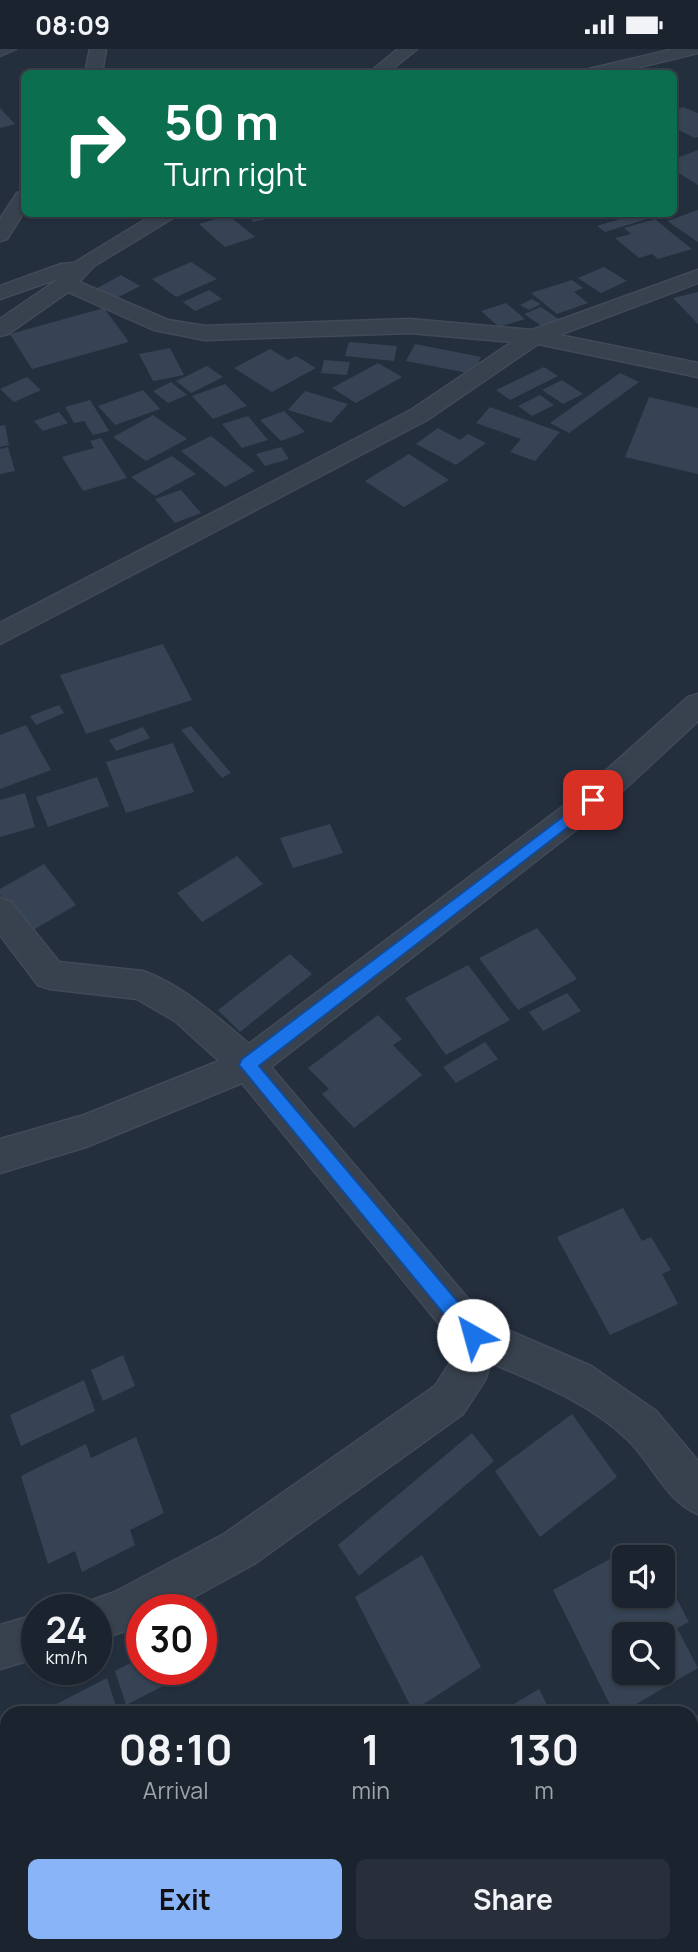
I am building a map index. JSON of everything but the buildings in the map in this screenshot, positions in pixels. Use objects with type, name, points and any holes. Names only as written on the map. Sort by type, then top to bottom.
[{"type":"street","points":[[0,51],[8,49]]},
{"type":"street","points":[[94,70],[99,49]]},
{"type":"street","points":[[381,70],[409,49]]},
{"type":"street","points":[[608,70],[695,49]]},
{"type":"street","points":[[0,235],[21,202]]},
{"type":"street","points":[[0,293],[87,262],[164,217]]},
{"type":"street","points":[[0,330],[66,283],[87,262]]},
{"type":"street","points":[[0,635],[419,415],[534,337],[698,276]]},
{"type":"street","points":[[66,283],[163,325],[205,333],[410,326],[534,337],[698,370]]},
{"type":"street","points":[[0,1156],[86,1131],[248,1065],[593,800],[698,704]]},
{"type":"street","points":[[0,911],[50,975],[143,985],[187,1011],[248,1065],[473,1335],[577,1380],[631,1417],[642,1425],[698,1493]]},
{"type":"street","points":[[112,1615],[122,1612],[239,1549],[449,1400],[471,1366],[473,1335]]},
{"type":"street","points":[[0,1647],[21,1641]]},
{"type":"route","points":[[473,1335],[248,1065],[593,800]]}]
